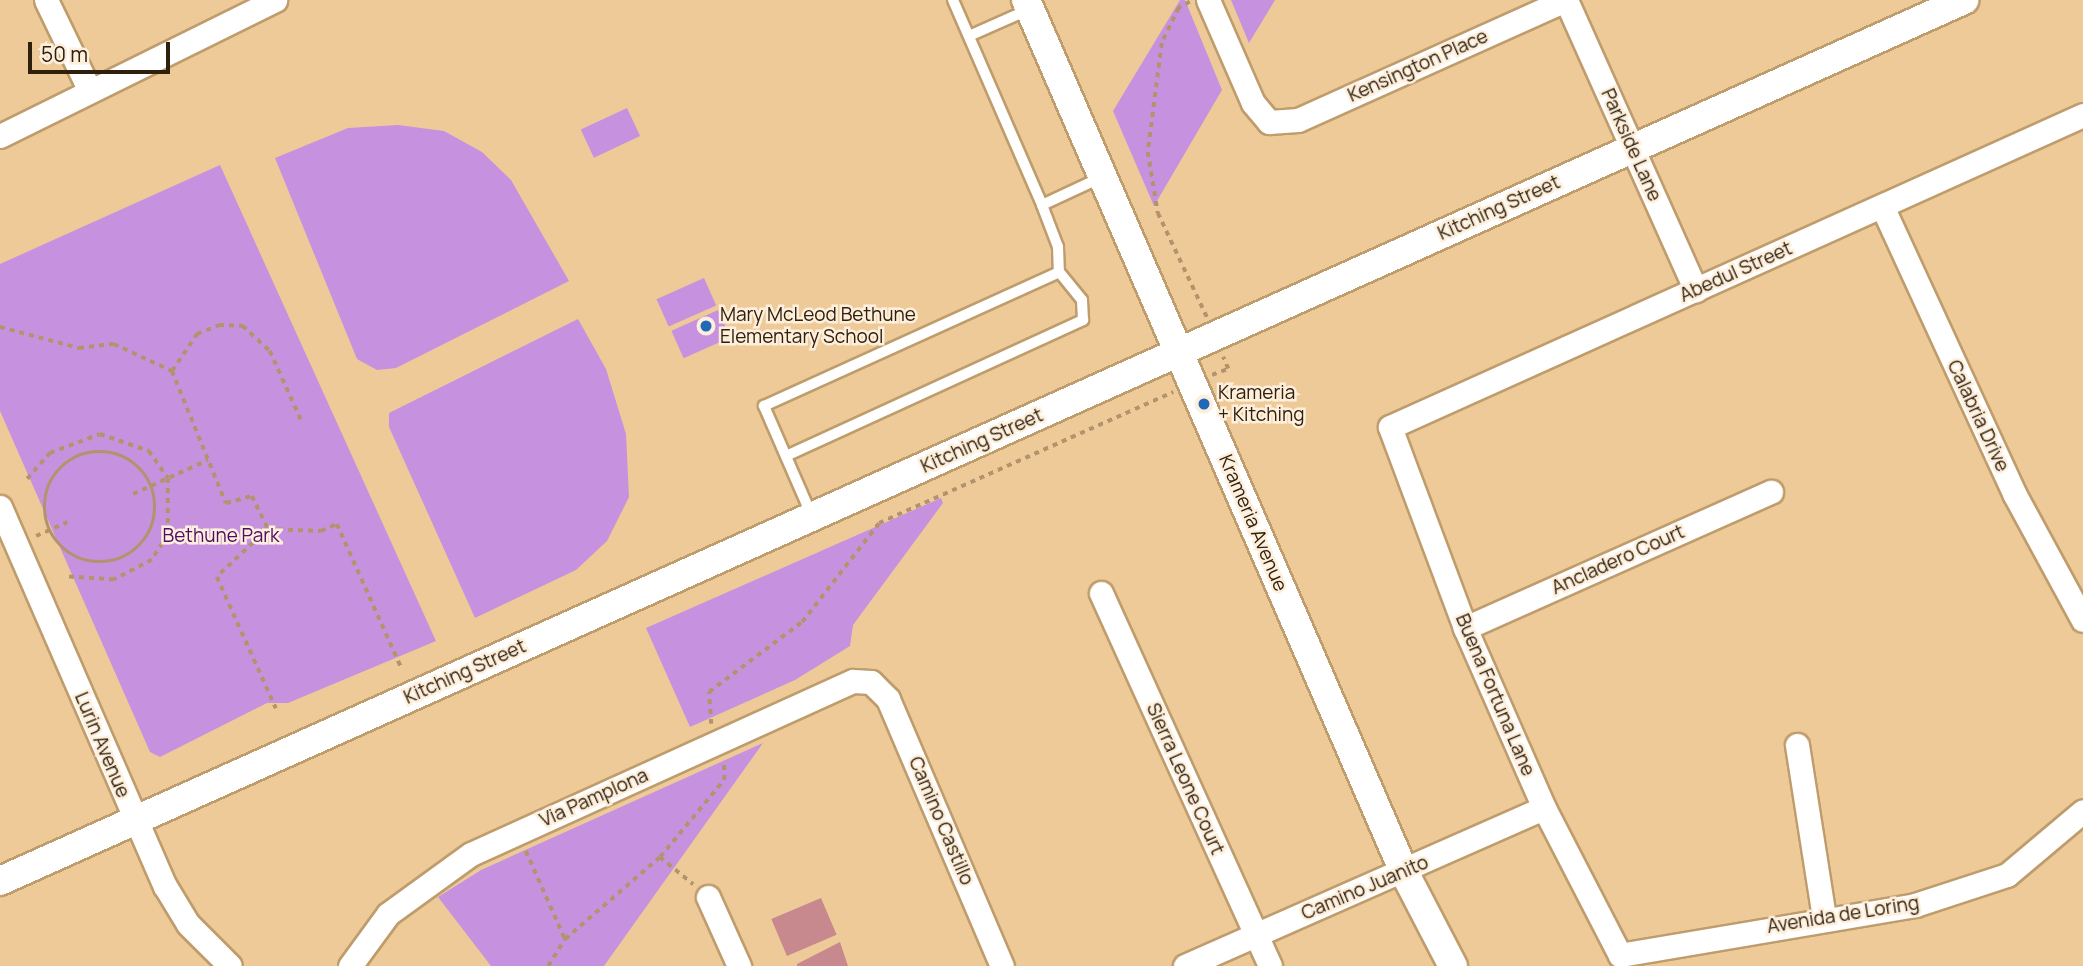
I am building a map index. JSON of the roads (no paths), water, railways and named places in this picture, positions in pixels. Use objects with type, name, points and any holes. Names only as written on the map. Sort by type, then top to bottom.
[{"type":"street","points":[[46,0],[89,89]]},
{"type":"street","points":[[0,136],[89,89],[275,0]]},
{"type":"street","name":"Kensington Place","points":[[1208,0],[1253,103],[1269,122],[1298,120],[1566,0]]},
{"type":"street","name":"Parkside Lane","points":[[1566,0],[1696,290]]},
{"type":"street","name":"Kitching Street","points":[[0,881],[1964,0]]},
{"type":"street","name":"Krameria Avenue","points":[[1028,4],[1404,872],[1453,966]]},
{"type":"street","name":"Abedul Street","points":[[1390,427],[2083,115]]},
{"type":"street","name":"Calabria Drive","points":[[1882,206],[2015,495],[2083,620]]},
{"type":"street","name":"Buena Fortuna Lane","points":[[1390,427],[1465,628],[1544,808],[1620,955]]},
{"type":"street","name":"Ancladero Court","points":[[1465,628],[1771,492]]},
{"type":"street","name":"Lurin Avenue","points":[[0,507],[134,820],[188,924],[230,966]]},
{"type":"street","name":"Sierra Leone Court","points":[[1101,593],[1269,966]]},
{"type":"street","name":"Via Pamplona","points":[[350,966],[388,914],[426,881],[518,833],[853,681],[871,682]]},
{"type":"street","name":"Camino Castillo","points":[[871,682],[888,699],[1002,966]]},
{"type":"street","points":[[1797,745],[1824,916]]},
{"type":"street","name":"Camino Juanito","points":[[1185,966],[1404,872],[1544,808]]},
{"type":"street","name":"Avenida de Loring","points":[[1620,955],[1824,916],[1915,905],[2007,875],[2083,811]]},
{"type":"street","points":[[708,897],[739,966]]},
{"type":"lane","points":[[786,456],[1083,320],[1082,300],[1059,272],[1058,247],[1042,205],[953,0]]},
{"type":"lane","points":[[969,36],[1028,4]]},
{"type":"lane","points":[[1042,205],[1102,177]]},
{"type":"lane","points":[[812,517],[764,406],[1059,272]]},
{"type":"place","name":"Mary McLeod Bethune Elementary School","points":[[706,326]]},
{"type":"place","name":"Krameria + Kitching","points":[[1204,404]]},
{"type":"park label","name":"Bethune Park","points":[[221,536]]}]
